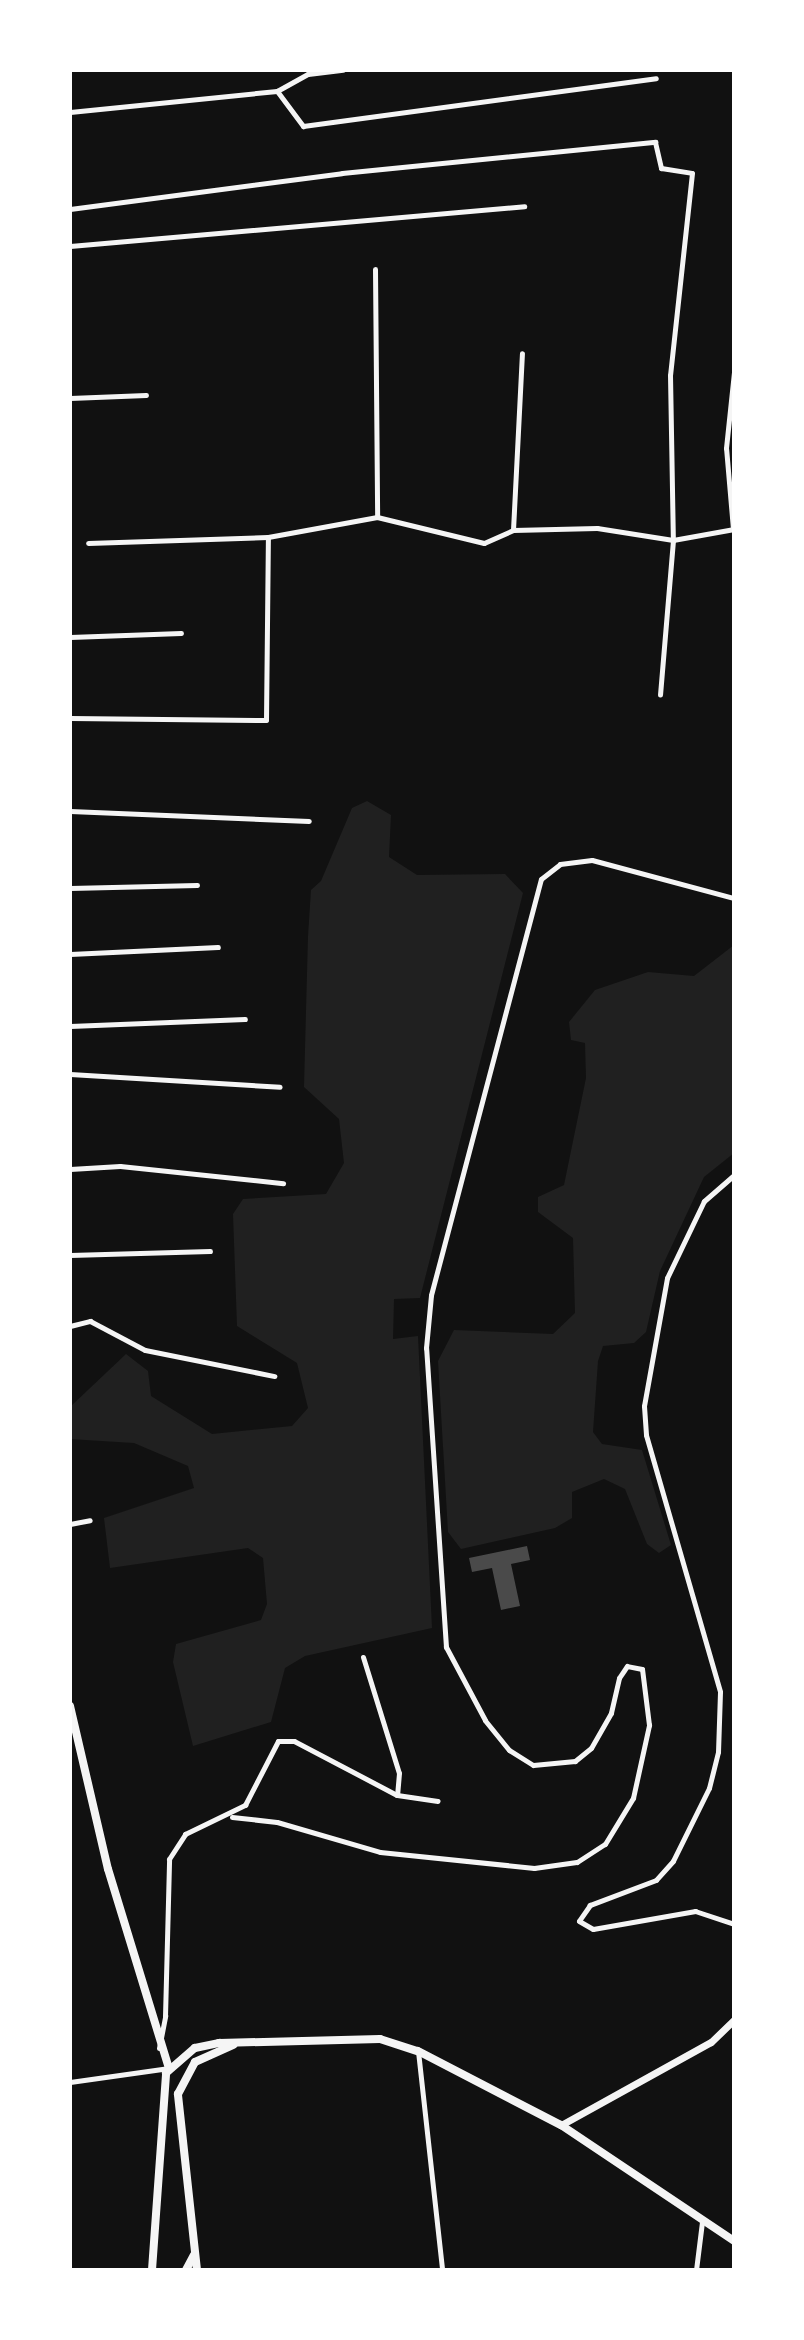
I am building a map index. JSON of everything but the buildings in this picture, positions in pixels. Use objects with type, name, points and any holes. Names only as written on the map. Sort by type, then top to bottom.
[{"type":"main road","points":[[70,1706],[73,1726],[159,2048],[169,2068]]},
{"type":"main road","points":[[154,2268],[160,2093],[169,2068],[195,2048],[233,2045],[380,2039],[418,2051],[561,2125],[734,2241]]},
{"type":"main road","points":[[197,2270],[178,2094],[195,2063],[233,2045]]},
{"type":"main road","points":[[186,2270],[194,2255]]},
{"type":"street","points":[[70,112],[277,91],[308,74],[343,70]]},
{"type":"street","points":[[277,91],[303,126],[656,78]]},
{"type":"street","points":[[70,209],[342,173],[655,142],[661,167],[692,173],[670,375],[673,540],[660,694]]},
{"type":"street","points":[[70,246],[524,206]]},
{"type":"street","points":[[375,269],[377,517]]},
{"type":"street","points":[[513,530],[522,353]]},
{"type":"street","points":[[88,543],[268,537],[377,517],[484,542],[513,530],[597,528],[673,540],[733,529],[726,447],[734,372]]},
{"type":"street","points":[[70,398],[146,395]]},
{"type":"street","points":[[70,718],[266,720],[268,537]]},
{"type":"street","points":[[70,637],[181,632]]},
{"type":"street","points":[[70,811],[309,821]]},
{"type":"street","points":[[232,1816],[277,1822],[380,1852],[534,1868],[577,1862],[606,1844],[633,1798],[649,1725],[642,1669],[627,1666],[619,1678],[611,1713],[591,1748],[575,1761],[533,1765],[509,1750],[485,1720],[446,1647],[426,1348],[432,1295],[541,880],[560,864],[592,860],[734,898]]},
{"type":"street","points":[[70,888],[197,885]]},
{"type":"street","points":[[70,954],[218,947]]},
{"type":"street","points":[[70,1026],[245,1020]]},
{"type":"street","points":[[70,1073],[280,1087]]},
{"type":"street","points":[[70,1169],[120,1166],[284,1184]]},
{"type":"street","points":[[734,1175],[704,1201],[667,1278],[644,1406],[646,1435],[720,1692],[718,1752],[709,1788],[673,1861],[656,1881],[590,1905],[579,1921],[593,1928],[695,1911],[734,1924]]},
{"type":"street","points":[[70,1255],[210,1251]]},
{"type":"street","points":[[734,1297],[734,1377]]},
{"type":"street","points":[[70,1326],[90,1321],[145,1350],[274,1376]]},
{"type":"street","points":[[70,1524],[90,1520]]},
{"type":"street","points":[[363,1657],[399,1773],[397,1795]]},
{"type":"street","points":[[159,2048],[165,2016],[169,1859],[185,1834],[232,1816],[245,1805],[278,1741],[294,1741],[397,1795],[438,1801]]},
{"type":"street","points":[[561,2125],[711,2042],[734,2020]]},
{"type":"street","points":[[418,2051],[442,2270]]},
{"type":"street","points":[[70,2082],[169,2068]]},
{"type":"street","points":[[696,2270],[702,2222]]},
{"type":"shaded area","points":[[367,801],[391,815],[389,857],[417,875],[505,874],[523,893],[420,1298],[394,1299],[393,1339],[418,1336],[432,1628],[305,1656],[285,1668],[271,1722],[193,1746],[173,1662],[176,1644],[261,1620],[267,1604],[263,1558],[248,1548],[110,1568],[104,1518],[194,1488],[188,1466],[134,1443],[70,1439],[70,1407],[126,1354],[148,1371],[151,1396],[212,1434],[292,1426],[308,1408],[297,1363],[237,1326],[233,1214],[243,1199],[326,1194],[344,1163],[339,1119],[304,1087],[308,936],[311,890],[321,881],[352,808]]},
{"type":"shaded area","points":[[734,945],[734,1153],[704,1177],[660,1271],[646,1332],[634,1343],[603,1346],[598,1361],[593,1432],[602,1444],[642,1450],[671,1545],[659,1553],[647,1544],[625,1489],[604,1479],[572,1492],[572,1518],[555,1528],[461,1549],[448,1532],[438,1361],[454,1330],[553,1334],[575,1313],[573,1238],[538,1212],[538,1197],[564,1185],[586,1078],[585,1043],[571,1040],[569,1022],[595,990],[648,972],[694,976]]}]
